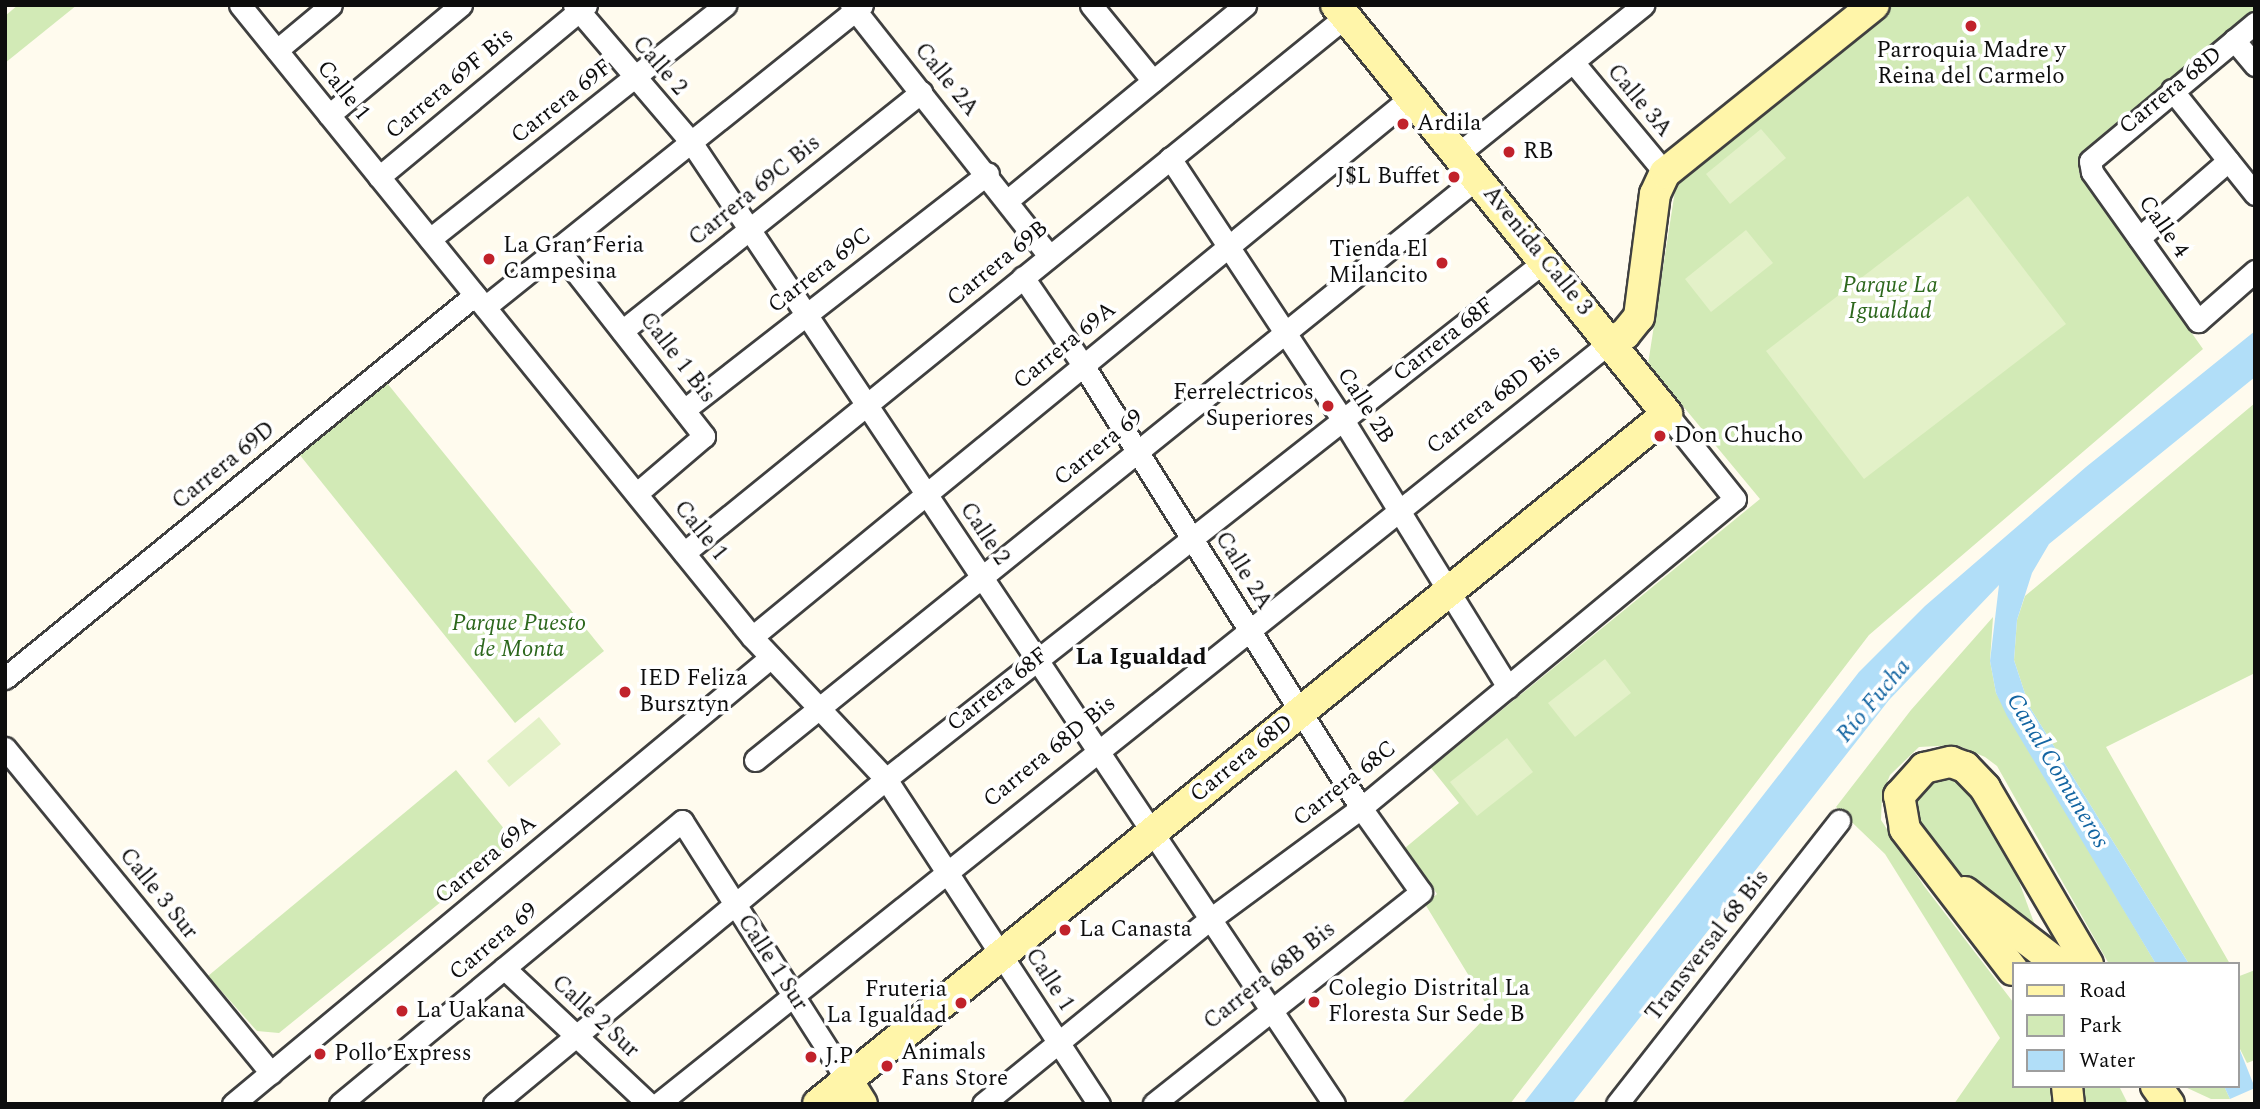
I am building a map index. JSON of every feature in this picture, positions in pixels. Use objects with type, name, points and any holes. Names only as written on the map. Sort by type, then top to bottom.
[{"type":"street","name":"Calle 1","points":[[240,5],[752,637],[886,779],[1099,1104]]},
{"type":"street","points":[[277,50],[331,5]]},
{"type":"street","points":[[329,115],[461,5]]},
{"type":"street","name":"Carrera 69F","points":[[430,239],[725,5]]},
{"type":"street","points":[[1091,5],[1153,80]]},
{"type":"street","points":[[1008,200],[1245,5]]},
{"type":"street","points":[[1458,155],[1643,5]]},
{"type":"street","points":[[1611,342],[1625,334],[1639,317],[1655,194],[1665,173],[1874,5]]},
{"type":"street","name":"Calle 2","points":[[580,7],[634,78],[691,142],[1269,1009],[1325,1101]]},
{"type":"street","name":"Carrera 69F Bis","points":[[379,177],[580,7]]},
{"type":"street","name":"Calle 2A","points":[[856,7],[988,173],[1049,256]]},
{"type":"street","name":"Carrera 69D","points":[[5,678],[480,301],[557,248],[856,7]]},
{"type":"street","name":"Avenida Calle 3","points":[[1341,11],[1611,342],[1735,499]]},
{"type":"street","name":"Carrera 69B","points":[[684,552],[1170,158],[1341,11]]},
{"type":"street","name":"Carrera 68D","points":[[2090,161],[2255,23]]},
{"type":"street","points":[[2234,40],[2255,65]]},
{"type":"street","name":"Calle 3A","points":[[1573,62],[1665,173]]},
{"type":"street","points":[[2172,90],[2255,194]]},
{"type":"street","name":"Carrera 69C Bis","points":[[622,331],[921,92]]},
{"type":"street","name":"Carrera 69A","points":[[752,637],[1411,97]]},
{"type":"street","name":"Calle 2B","points":[[1170,158],[1343,420],[1508,687]]},
{"type":"street","name":"Calle 4","points":[[2090,161],[2139,238],[2198,321],[2255,271]]},
{"type":"street","points":[[2139,238],[2228,161]]},
{"type":"street","name":"Carrera 69C","points":[[684,410],[988,173]]},
{"type":"street","name":"Carrera 69","points":[[755,760],[1477,178]]},
{"type":"street","name":"Calle 1 Bis","points":[[557,248],[704,436],[636,494]]},
{"type":"street","name":"Carrera 68F","points":[[494,1104],[886,779],[1545,261]]},
{"type":"street","name":"Calle 2A","points":[[1023,277],[1083,365],[1361,808],[1421,892]]},
{"type":"street","name":"Carrera 68D Bis","points":[[658,1104],[791,993],[1611,342]]},
{"type":"street","name":"Carrera 68D","points":[[818,1104],[854,1092],[1001,955],[1667,414]]},
{"type":"street","name":"Carrera 68C","points":[[983,1104],[1060,1045],[1209,920],[1361,808],[1735,499]]},
{"type":"street","name":"Carrera 69A","points":[[233,1104],[771,657]]},
{"type":"street","name":"Calle 3 Sur","points":[[5,748],[271,1073]]},
{"type":"street","points":[[2011,967],[1925,858],[1899,811],[1899,796],[1924,768],[1951,762],[1965,767],[2000,811],[2087,962]]},
{"type":"street","points":[[2000,811],[2070,962]]},
{"type":"street","name":"Carrera 69","points":[[340,1104],[682,821]]},
{"type":"street","name":"Calle 1 Sur","points":[[682,821],[854,1092]]},
{"type":"street","name":"Transversal 68 Bis","points":[[1617,1104],[1839,821]]},
{"type":"street","points":[[1925,858],[2055,962]]},
{"type":"street","name":"Carrera 68B Bis","points":[[1154,1104],[1269,1009],[1421,892]]},
{"type":"street","name":"Calle 2 Sur","points":[[504,968],[649,1104]]},
{"type":"street","points":[[2139,1088],[2147,1104]]},
{"type":"street","points":[[2157,1088],[2169,1104]]},
{"type":"green space","points":[[18,5],[77,5],[5,63],[5,16]]},
{"type":"green space","name":"Parque La Igualdad","points":[[1894,5],[2255,5],[2255,10],[2105,132],[2080,160],[2079,173],[2203,349],[1869,635],[1510,1104],[1401,1104],[1491,1012],[1425,904],[1437,894],[1405,848],[1459,803],[1431,768],[1760,499],[1648,364],[1677,178]]},
{"type":"green space","points":[[1761,129],[1786,158],[1730,204],[1706,174]]},
{"type":"green space","points":[[1968,196],[2066,324],[1864,479],[1766,351]]},
{"type":"green space","points":[[1746,230],[1773,263],[1711,312],[1685,279]]},
{"type":"green space","name":"Parque Puesto de Monta","points":[[387,383],[604,651],[515,723],[299,454]]},
{"type":"green space","points":[[2255,403],[2255,673],[2106,747],[2229,962],[2188,962],[2029,706],[2014,660],[2017,620],[2025,596]]},
{"type":"green space","points":[[1993,617],[1990,661],[1996,693],[2155,962],[2108,962],[1997,766],[1985,757],[1957,745],[1919,747],[1890,775],[1882,795],[1881,820],[1924,886],[2011,999],[2011,1088],[2050,1088],[2051,1104],[1954,1104],[2000,1038],[1885,854],[1836,807],[1911,710]]},
{"type":"green space","points":[[1605,659],[1631,693],[1575,737],[1548,703]]},
{"type":"green space","points":[[539,717],[561,744],[509,787],[487,761]]},
{"type":"green space","points":[[1507,738],[1533,772],[1477,816],[1450,782]]},
{"type":"green space","points":[[456,770],[515,842],[279,1033],[257,1031],[208,976]]},
{"type":"green space","points":[[1956,773],[2001,832],[2037,931],[1932,854],[1918,838],[1913,786]]},
{"type":"green space","points":[[2255,970],[2255,1060],[2247,1063],[2239,1047],[2239,976]]},
{"type":"green space","points":[[2073,1088],[2120,1088],[2128,1104],[2077,1104]]},
{"type":"green space","points":[[2187,1088],[2225,1088],[2230,1099],[2211,1099]]},
{"type":"water","points":[[2255,331],[2255,377],[2049,544],[2032,573],[2017,620],[2014,660],[2029,706],[2188,962],[2155,962],[2007,716],[1996,693],[1990,661],[1999,585],[1889,700],[1572,1104],[1523,1104],[1859,672],[1925,606],[2086,467]]},
{"type":"water","points":[[2239,1048],[2255,1088],[2230,1099],[2225,1088],[2239,1088]]},
{"type":"place","name":"Parroquia Madre y Reina del Carmelo","points":[[1971,26]]},
{"type":"place","name":"Ardila","points":[[1403,124]]},
{"type":"place","name":"RB","points":[[1509,152]]},
{"type":"place","name":"J$L Buffet","points":[[1454,177]]},
{"type":"place","name":"La Gran Feria Campesina","points":[[489,259]]},
{"type":"place","name":"Tienda El Milancito","points":[[1442,263]]},
{"type":"place","name":"Ferrelectricos Superiores","points":[[1328,406]]},
{"type":"place","name":"Don Chucho","points":[[1660,436]]},
{"type":"place","name":"IED Feliza Bursztyn","points":[[625,692]]},
{"type":"place","name":"La Canasta","points":[[1065,930]]},
{"type":"place","name":"Colegio Distrital La Floresta Sur Sede B","points":[[1314,1002]]},
{"type":"place","name":"Fruteria La Igualdad","points":[[961,1003]]},
{"type":"place","name":"La Uakana","points":[[402,1011]]},
{"type":"place","name":"Pollo Express","points":[[320,1054]]},
{"type":"place","name":"J.P","points":[[811,1057]]},
{"type":"place","name":"Animals Fans Store","points":[[887,1066]]},
{"type":"district","name":"La Igualdad","points":[[1141,658]]},
{"type":"water label","name":"Río Fucha","points":[[1874,701]]},
{"type":"water label","name":"Canal Comuneros","points":[[2057,771]]}]
